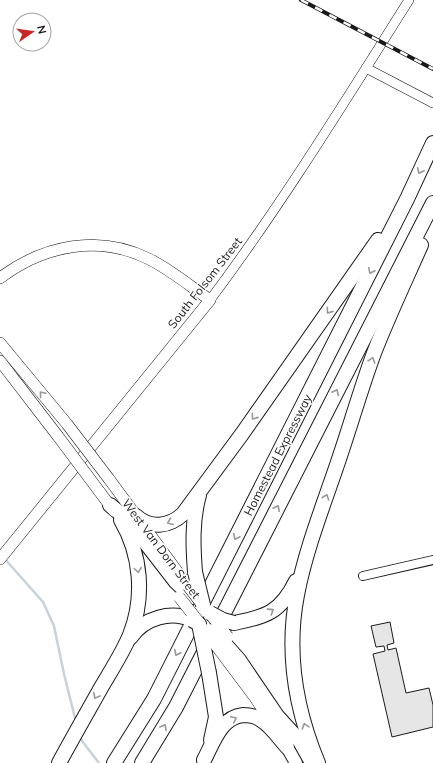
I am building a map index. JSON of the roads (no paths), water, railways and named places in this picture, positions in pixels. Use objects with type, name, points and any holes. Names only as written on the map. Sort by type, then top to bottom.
[{"type":"highway","name":"Homestead Expressway","points":[[114,763],[154,699],[407,199],[433,143]]},
{"type":"highway","points":[[136,516],[146,522],[163,524],[175,520],[183,514],[242,434],[407,199]]},
{"type":"highway","name":"Homestead Expressway","points":[[143,762],[176,707],[433,203]]},
{"type":"highway","points":[[318,763],[298,702],[293,658],[294,616],[297,595],[306,561],[374,353],[433,215]]},
{"type":"highway","points":[[203,762],[212,736],[216,717],[204,628],[193,594],[194,517],[199,496],[205,484]]},
{"type":"highway","points":[[110,505],[128,520],[193,594],[223,620],[234,623],[258,618],[276,608],[290,593],[306,561]]},
{"type":"highway","points":[[121,520],[131,539],[137,560],[139,578],[138,607],[124,648]]},
{"type":"highway","points":[[59,763],[115,662],[139,627],[158,618],[170,615],[188,618],[204,628],[224,644],[239,660],[277,716],[292,742]]},
{"type":"highway","points":[[203,762],[225,724],[239,716],[247,715],[261,719],[292,742]]},
{"type":"main road","points":[[0,278],[24,262],[41,254],[71,247],[100,246],[116,248],[149,259],[210,300]]},
{"type":"main road","name":"South Folsom Street","points":[[0,558],[210,300]]},
{"type":"main road","name":"West Van Dorn Street","points":[[0,343],[67,424],[109,479],[193,594],[224,644]]},
{"type":"main road","name":"West Van Dorn Street","points":[[0,361],[121,520],[193,594],[204,628]]},
{"type":"main road","points":[[292,742],[296,763]]},
{"type":"main road","points":[[292,742],[311,763]]},
{"type":"street","name":"South Folsom Street","points":[[210,300],[275,210],[409,0]]},
{"type":"street","points":[[366,68],[433,103]]},
{"type":"street","points":[[363,576],[433,560]]},
{"type":"waterway","points":[[4,558],[43,602],[54,626],[76,722]]},
{"type":"waterway","points":[[80,736],[82,741],[99,763]]},
{"type":"railway","points":[[301,0],[433,69]]}]
